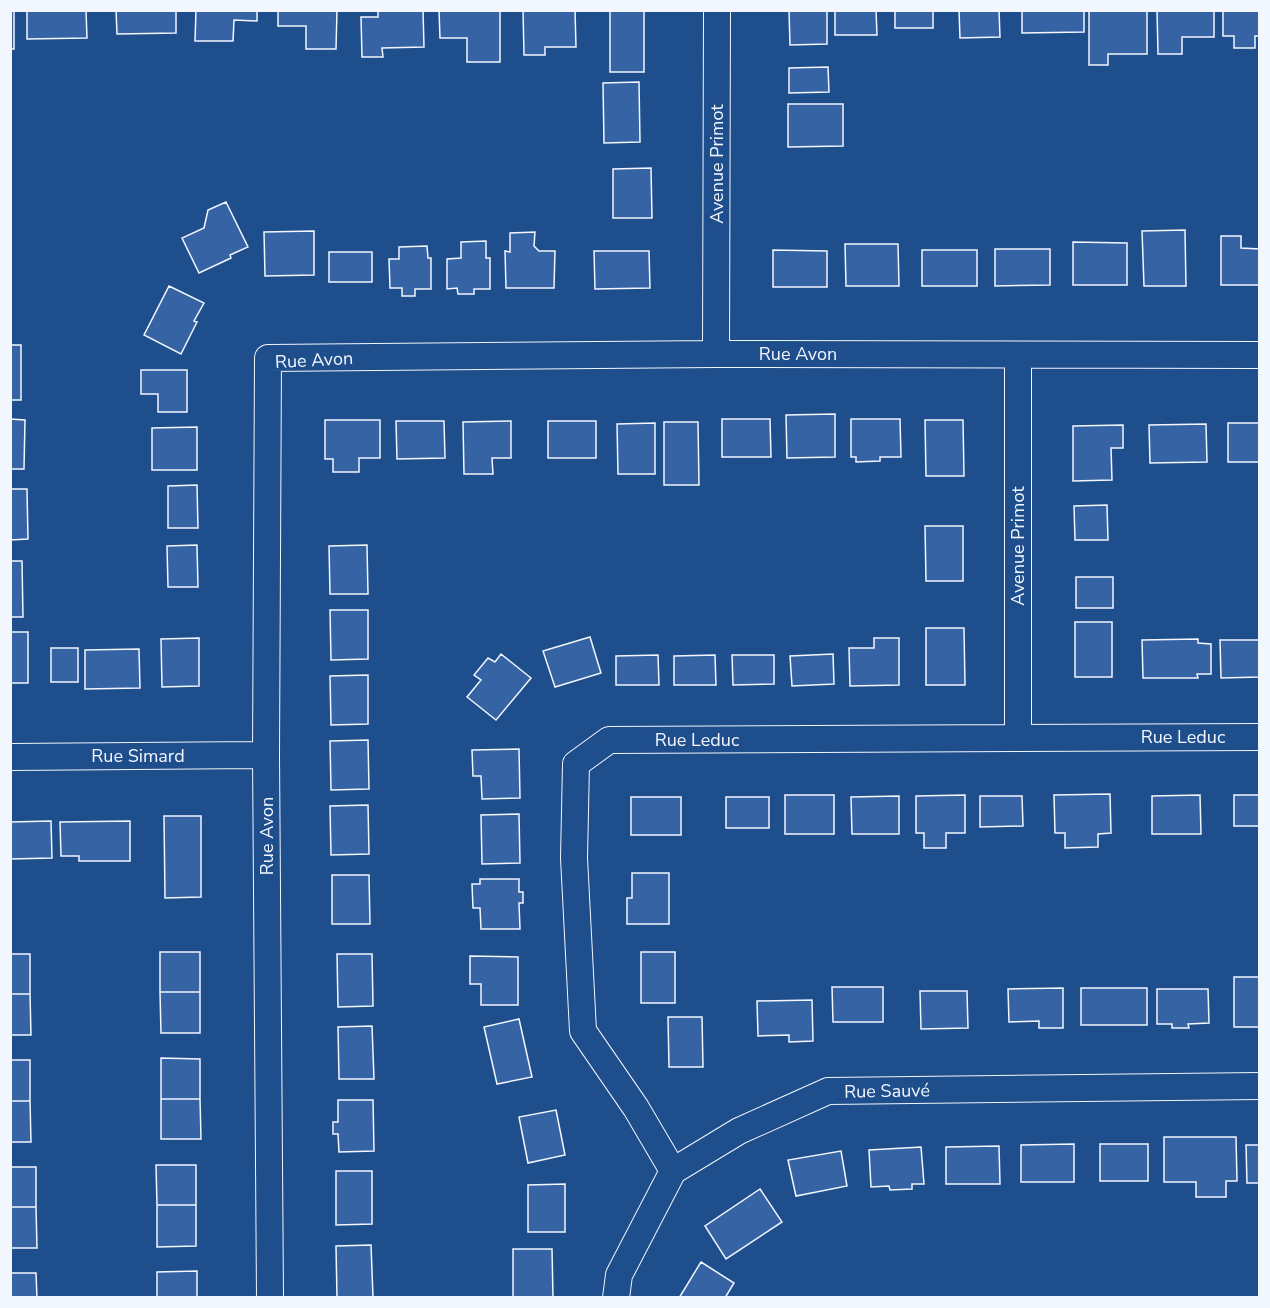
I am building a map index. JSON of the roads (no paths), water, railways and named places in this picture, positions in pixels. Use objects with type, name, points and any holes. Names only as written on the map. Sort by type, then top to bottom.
[{"type":"street","name":"Avenue Primot","points":[[716,354],[718,319],[717,10]]},
{"type":"street","name":"Rue Avon","points":[[270,1298],[266,755],[268,358],[716,354],[1260,355]]},
{"type":"street","name":"Avenue Primot","points":[[1018,356],[1018,737]]},
{"type":"street","name":"Rue Leduc","points":[[673,1171],[636,1108],[583,1031],[574,858],[576,764],[609,740],[1260,737]]},
{"type":"street","name":"Rue Simard","points":[[10,757],[266,755]]},
{"type":"street","name":"Rue Sauvé","points":[[673,1171],[739,1131],[828,1091],[1260,1086]]},
{"type":"street","points":[[616,1298],[619,1275],[673,1171]]}]
